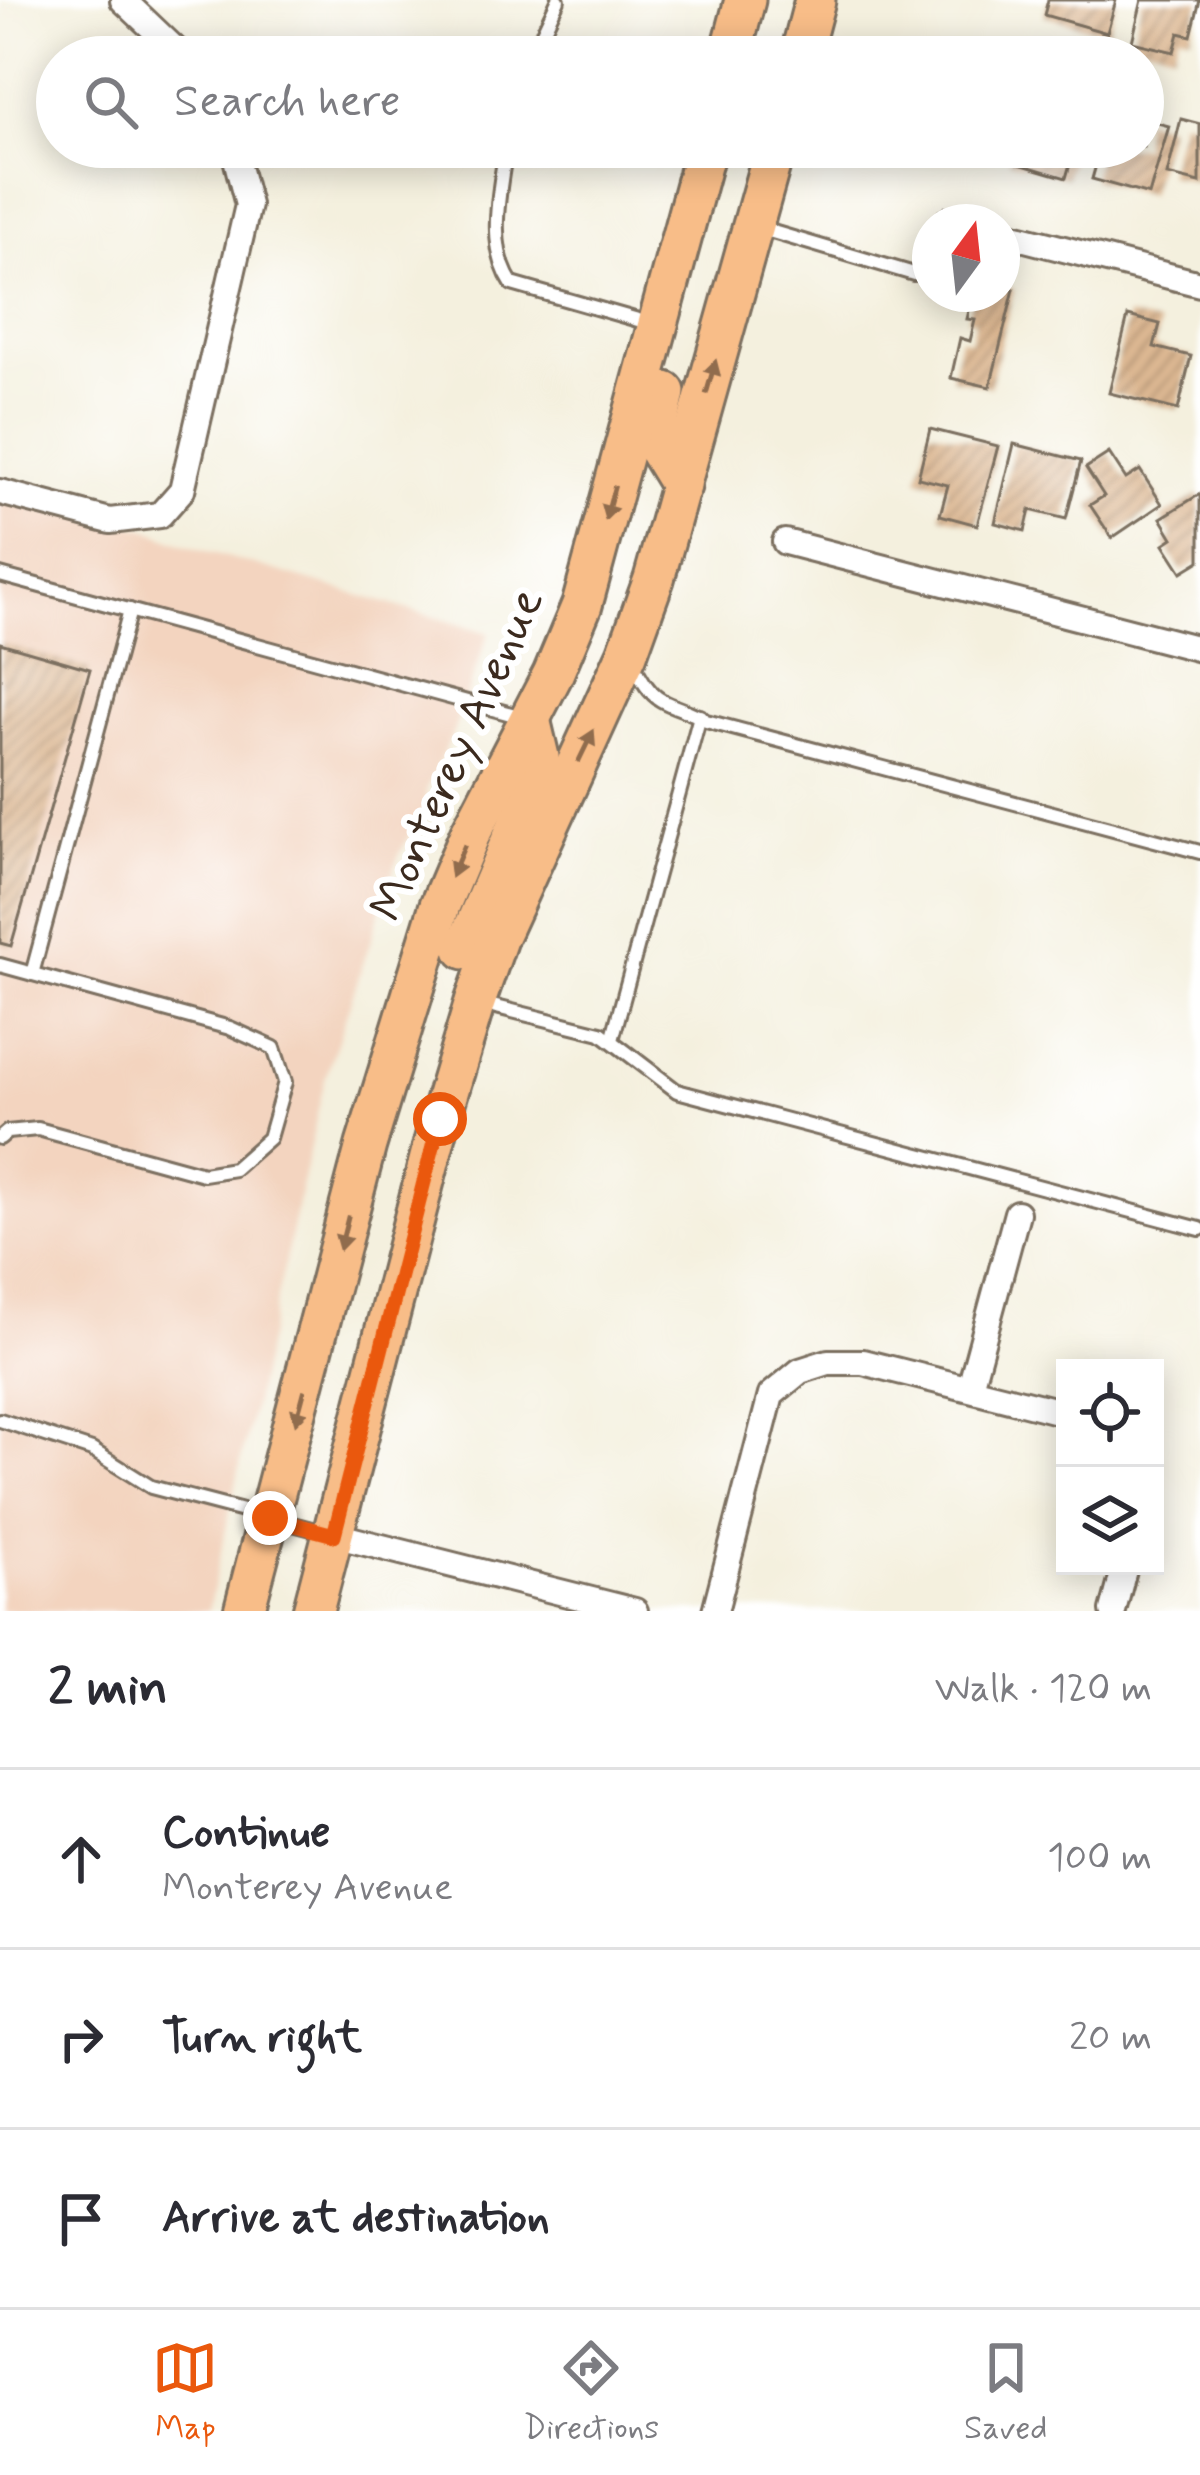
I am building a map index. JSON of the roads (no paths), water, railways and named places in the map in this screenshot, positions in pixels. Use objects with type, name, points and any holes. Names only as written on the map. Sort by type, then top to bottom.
[{"type":"main road","points":[[736,36],[745,0]]},
{"type":"main road","points":[[806,36],[815,0]]},
{"type":"main road","name":"Monterey Avenue","points":[[244,1611],[366,1144],[440,905],[582,605],[700,168]]},
{"type":"main road","points":[[313,1611],[440,1119],[475,1002],[524,876],[627,654],[654,579],[769,168]]},
{"type":"main road","points":[[657,326],[676,345],[654,442],[681,486]]},
{"type":"main road","points":[[440,1119],[435,1079],[455,976],[532,790],[539,757],[530,719]]},
{"type":"street","points":[[123,0],[161,36]]},
{"type":"street","points":[[0,492],[110,521],[160,515],[182,490],[248,205],[238,168]]},
{"type":"street","points":[[1020,238],[1200,284]]},
{"type":"street","points":[[785,542],[1200,649]]},
{"type":"street","points":[[970,1388],[1017,1213]]},
{"type":"street","points":[[715,1611],[771,1395],[800,1371],[828,1362],[863,1362],[1056,1411]]},
{"type":"street","points":[[334,1535],[600,1607],[635,1611]]},
{"type":"street","points":[[1112,1611],[1122,1575]]},
{"type":"lane","points":[[541,36],[558,0]]},
{"type":"lane","points":[[504,168],[498,248],[500,267],[512,284],[657,326]]},
{"type":"lane","points":[[753,226],[912,273]]},
{"type":"lane","points":[[0,575],[530,719]]},
{"type":"lane","points":[[32,974],[130,610]]},
{"type":"lane","points":[[627,654],[647,687],[662,701],[706,721],[1200,851]]},
{"type":"lane","points":[[612,1040],[700,716]]},
{"type":"lane","points":[[0,965],[230,1028],[274,1048],[285,1082],[268,1138],[234,1169],[203,1174],[38,1130],[7,1132],[0,1138]]},
{"type":"lane","points":[[475,1002],[601,1033],[677,1091],[1200,1229]]},
{"type":"lane","points":[[0,1420],[92,1450],[152,1487],[334,1535]]}]
